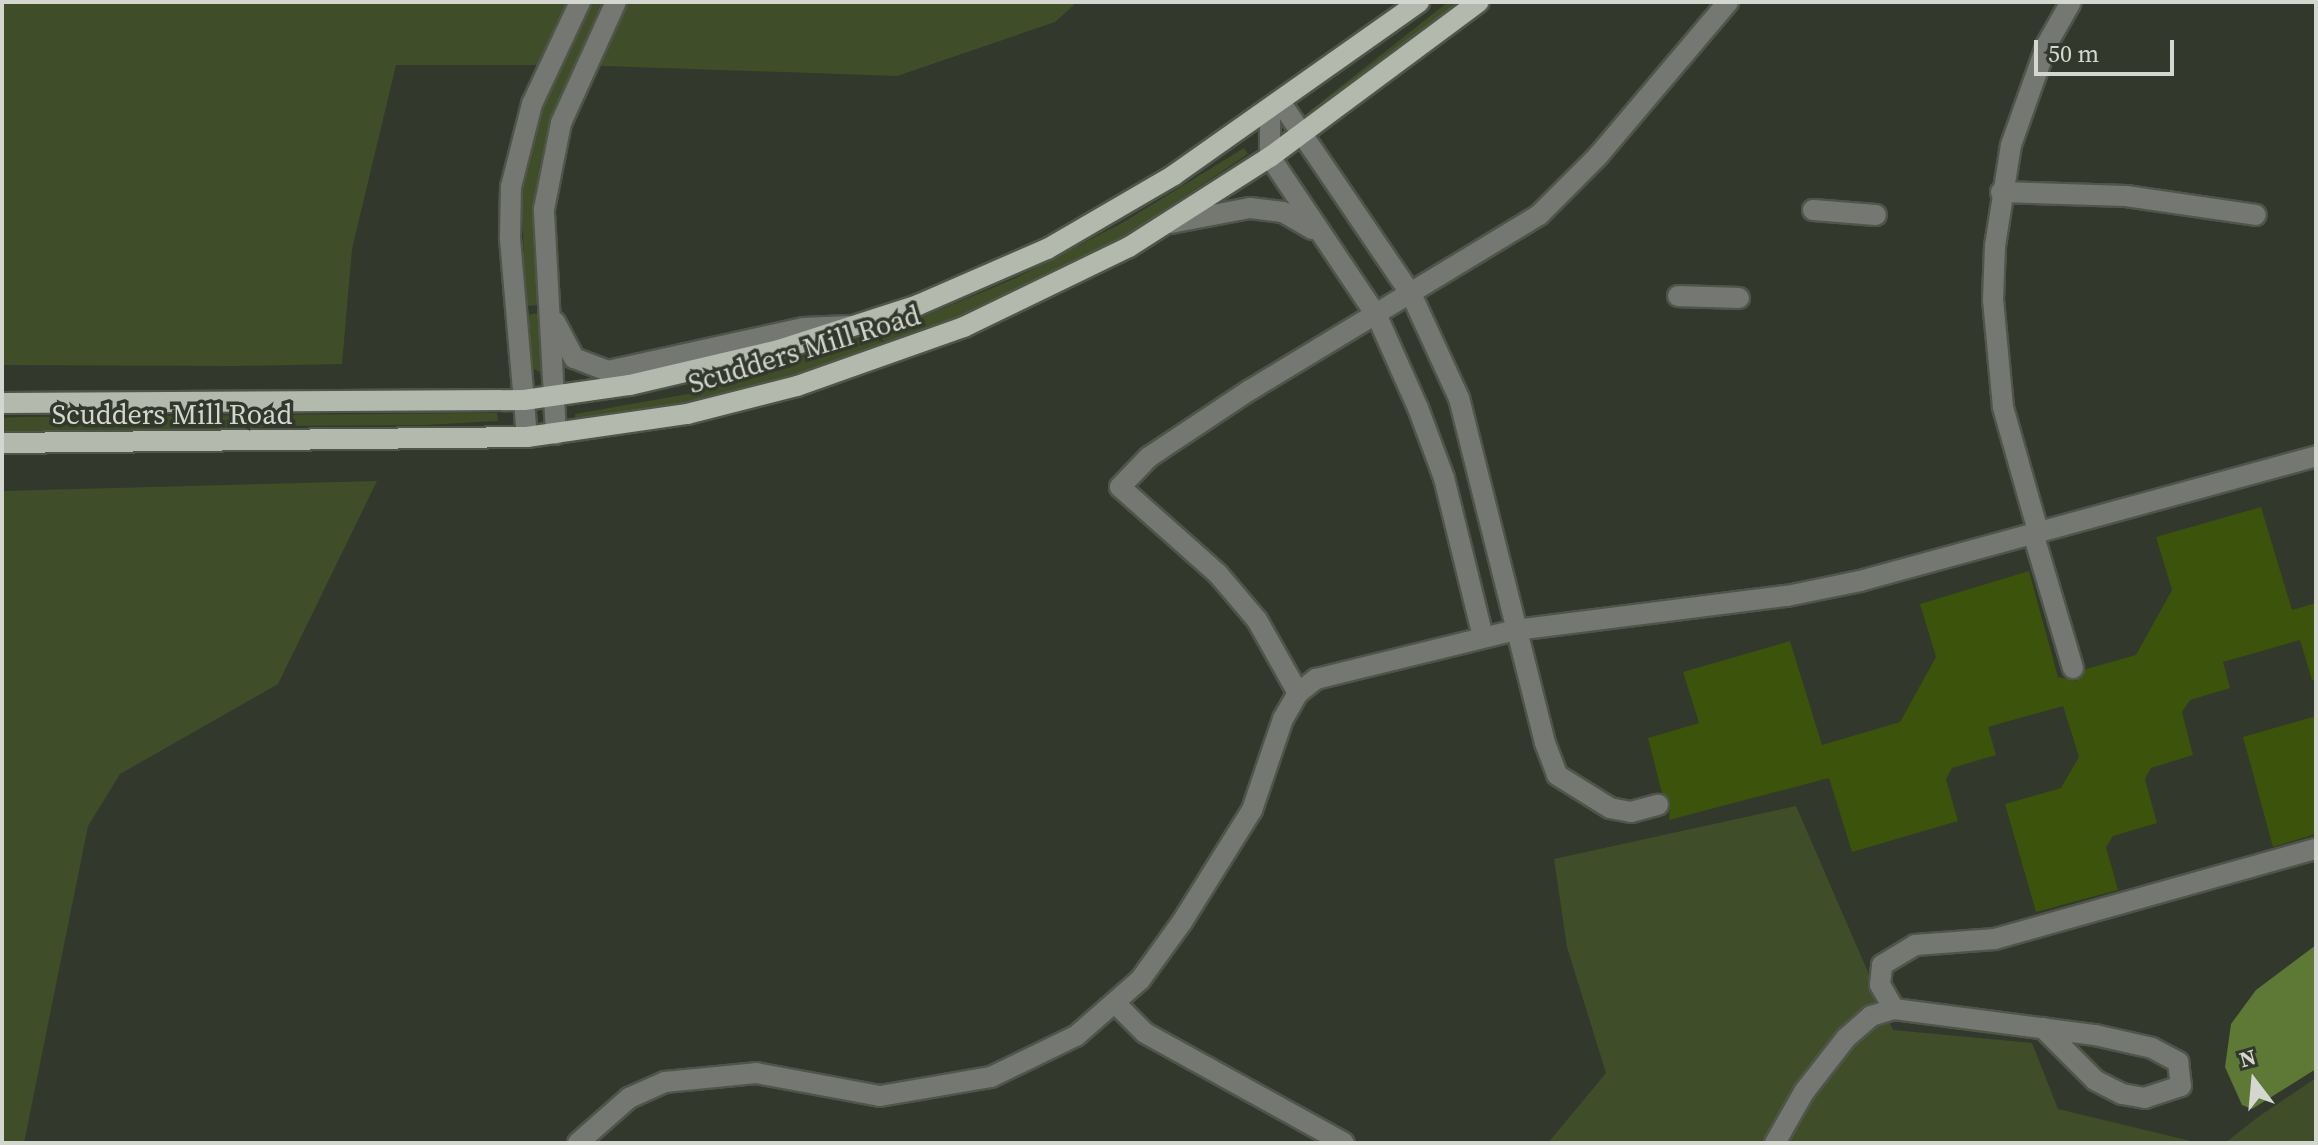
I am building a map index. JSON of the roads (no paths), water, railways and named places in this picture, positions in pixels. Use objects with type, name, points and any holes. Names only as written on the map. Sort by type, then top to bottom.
[{"type":"main road","name":"Scudders Mill Road","points":[[2,403],[524,400],[699,372],[858,326],[1047,249],[1174,175],[1276,107],[1419,2]]},
{"type":"main road","name":"Scudders Mill Road","points":[[2,443],[527,437],[687,414],[881,360],[1016,305],[1171,223],[1302,135],[1479,2]]},
{"type":"street","points":[[527,437],[510,237],[511,187],[532,104],[580,2]]},
{"type":"street","points":[[556,434],[544,209],[551,163],[576,85],[616,2]]},
{"type":"street","points":[[1298,693],[1257,620],[1218,574],[1120,487],[1149,457],[1539,215],[1570,186],[1728,2]]},
{"type":"street","points":[[2071,2],[2028,90],[2001,192],[1993,300],[2003,407],[2073,668]]},
{"type":"street","points":[[1276,107],[1302,135],[1412,296],[1459,398],[1516,630],[1557,775],[1610,808],[1631,812],[1658,805]]},
{"type":"street","points":[[1276,107],[1270,157],[1316,232],[1377,316],[1444,478],[1483,637]]},
{"type":"street","points":[[2001,192],[2126,196],[2256,215]]},
{"type":"street","points":[[1171,223],[1250,208],[1283,212],[1316,232]]},
{"type":"street","points":[[1813,210],[1876,215]]},
{"type":"street","points":[[1678,296],[1739,298]]},
{"type":"street","points":[[549,307],[566,350],[583,364],[608,371],[803,328],[858,326]]},
{"type":"street","points":[[578,1143],[629,1098],[665,1082],[699,1075],[756,1073],[880,1096],[991,1077],[1076,1036],[1116,1004],[1182,922],[1252,810],[1283,719],[1298,693],[1316,679],[1516,630],[1787,596],[1860,581],[2316,456]]},
{"type":"street","points":[[1894,1009],[1880,985],[1882,965],[1915,945],[1995,939],[2316,849]]},
{"type":"street","points":[[1116,1004],[1145,1033],[1344,1143]]},
{"type":"street","points":[[1775,1143],[1804,1092],[1846,1038],[1871,1016],[1894,1009],[2043,1028],[2095,1035],[2172,1055],[2181,1086],[2145,1098],[2122,1094],[2095,1080],[2043,1028]]}]
